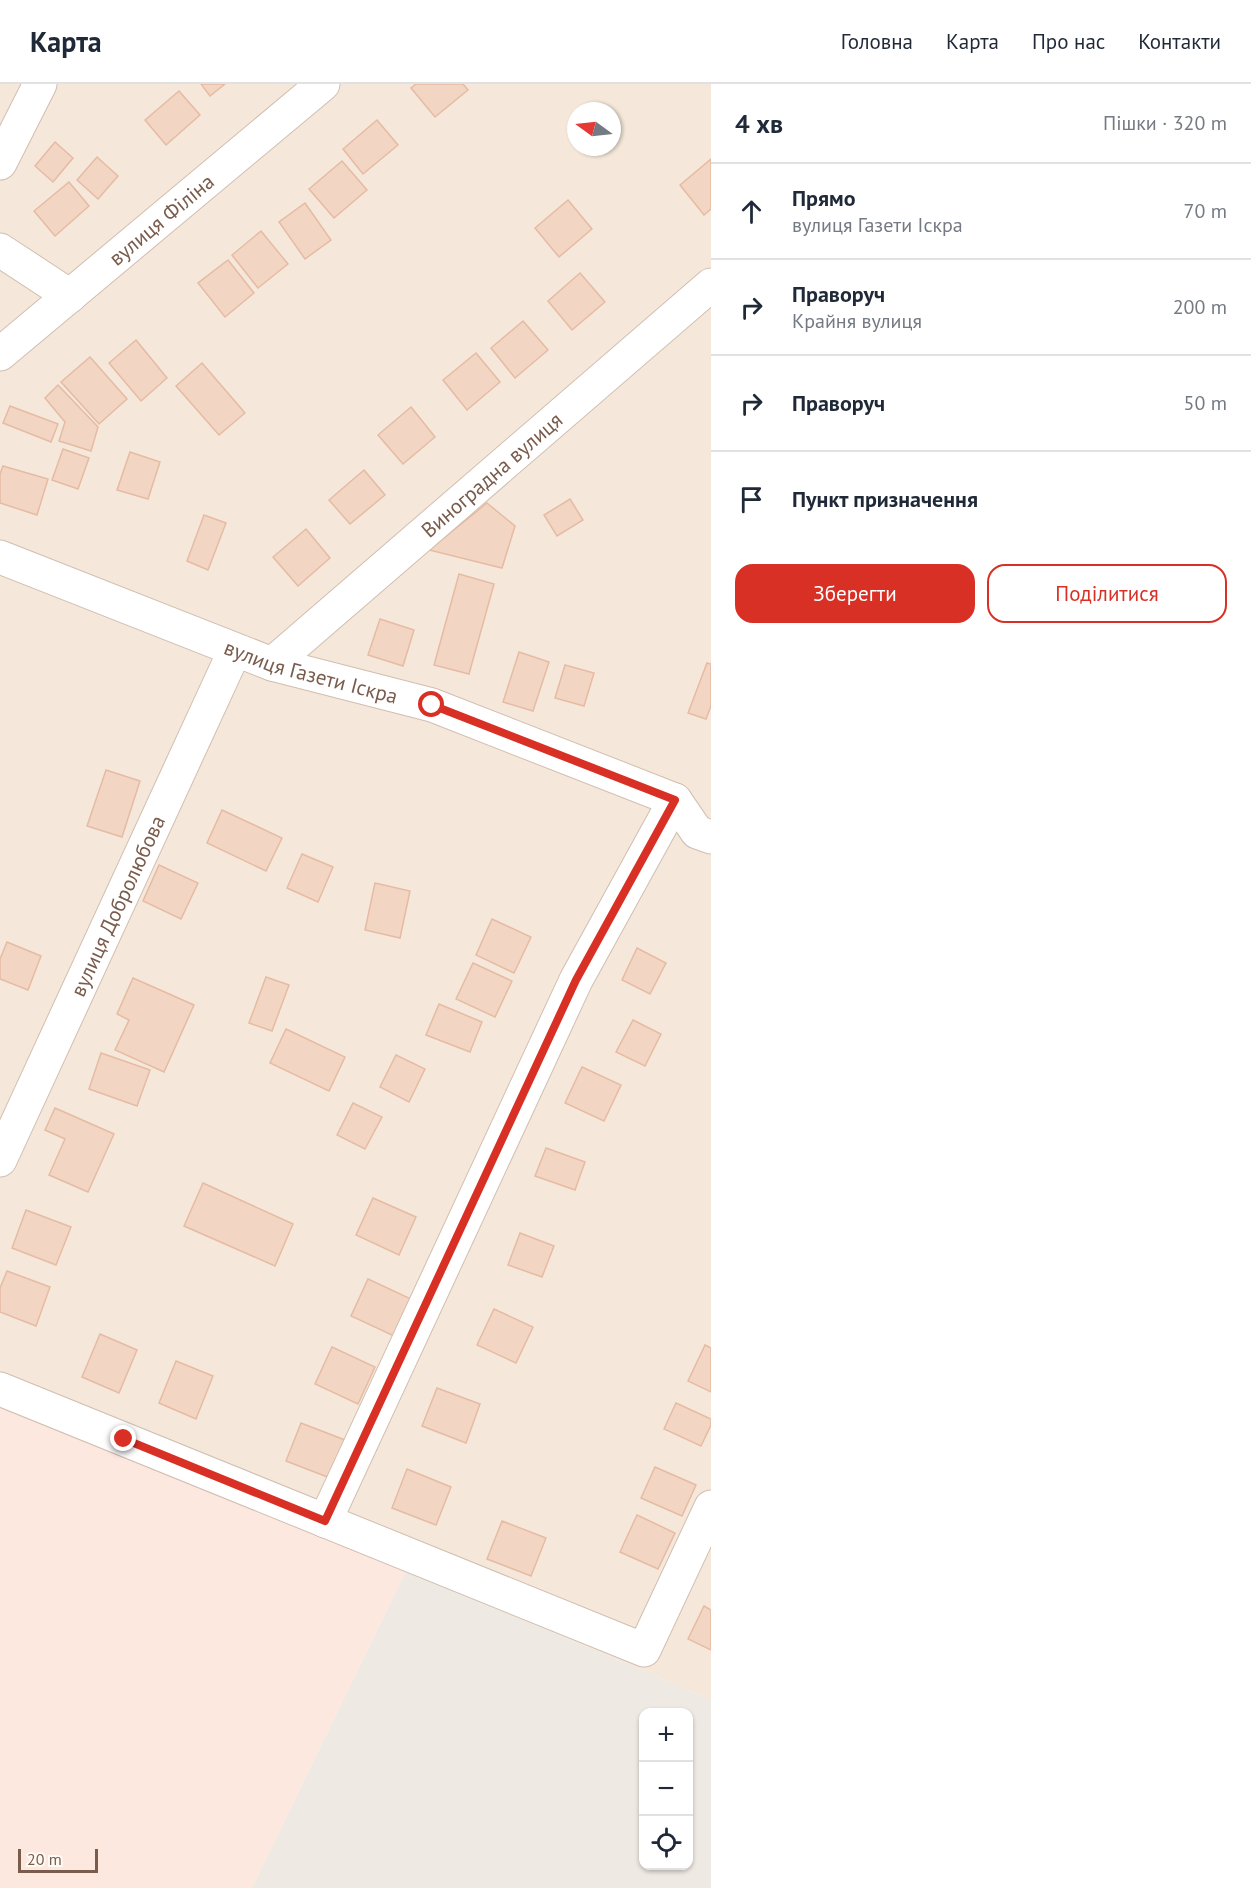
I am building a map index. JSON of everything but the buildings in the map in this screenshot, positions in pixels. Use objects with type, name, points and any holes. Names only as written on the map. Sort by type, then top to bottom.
[{"type":"street","points":[[0,163],[40,84]]},
{"type":"street","name":"вулиця Філіна","points":[[0,354],[323,84]]},
{"type":"street","points":[[0,250],[70,296]]},
{"type":"street","name":"Виноградна вулиця","points":[[272,664],[711,285]]},
{"type":"street","name":"вулиця Газети Іскра","points":[[0,557],[272,664],[432,705],[675,800]]},
{"type":"street","name":"вулиця Добролюбова","points":[[0,1161],[235,650]]},
{"type":"street","points":[[325,1521],[576,980],[675,800],[706,830]]},
{"type":"street","points":[[0,1389],[644,1650],[711,1507]]},
{"type":"shaded area","points":[[0,84],[711,84],[711,1700],[407,1569],[0,1407]]},
{"type":"shaded area","points":[[0,1407],[407,1569],[252,1888],[0,1888]]},
{"type":"shaded area","points":[[407,1569],[711,1700],[711,1888],[252,1888]]},
{"type":"route","points":[[124,1439],[325,1521],[576,980],[675,800],[432,705]]}]
